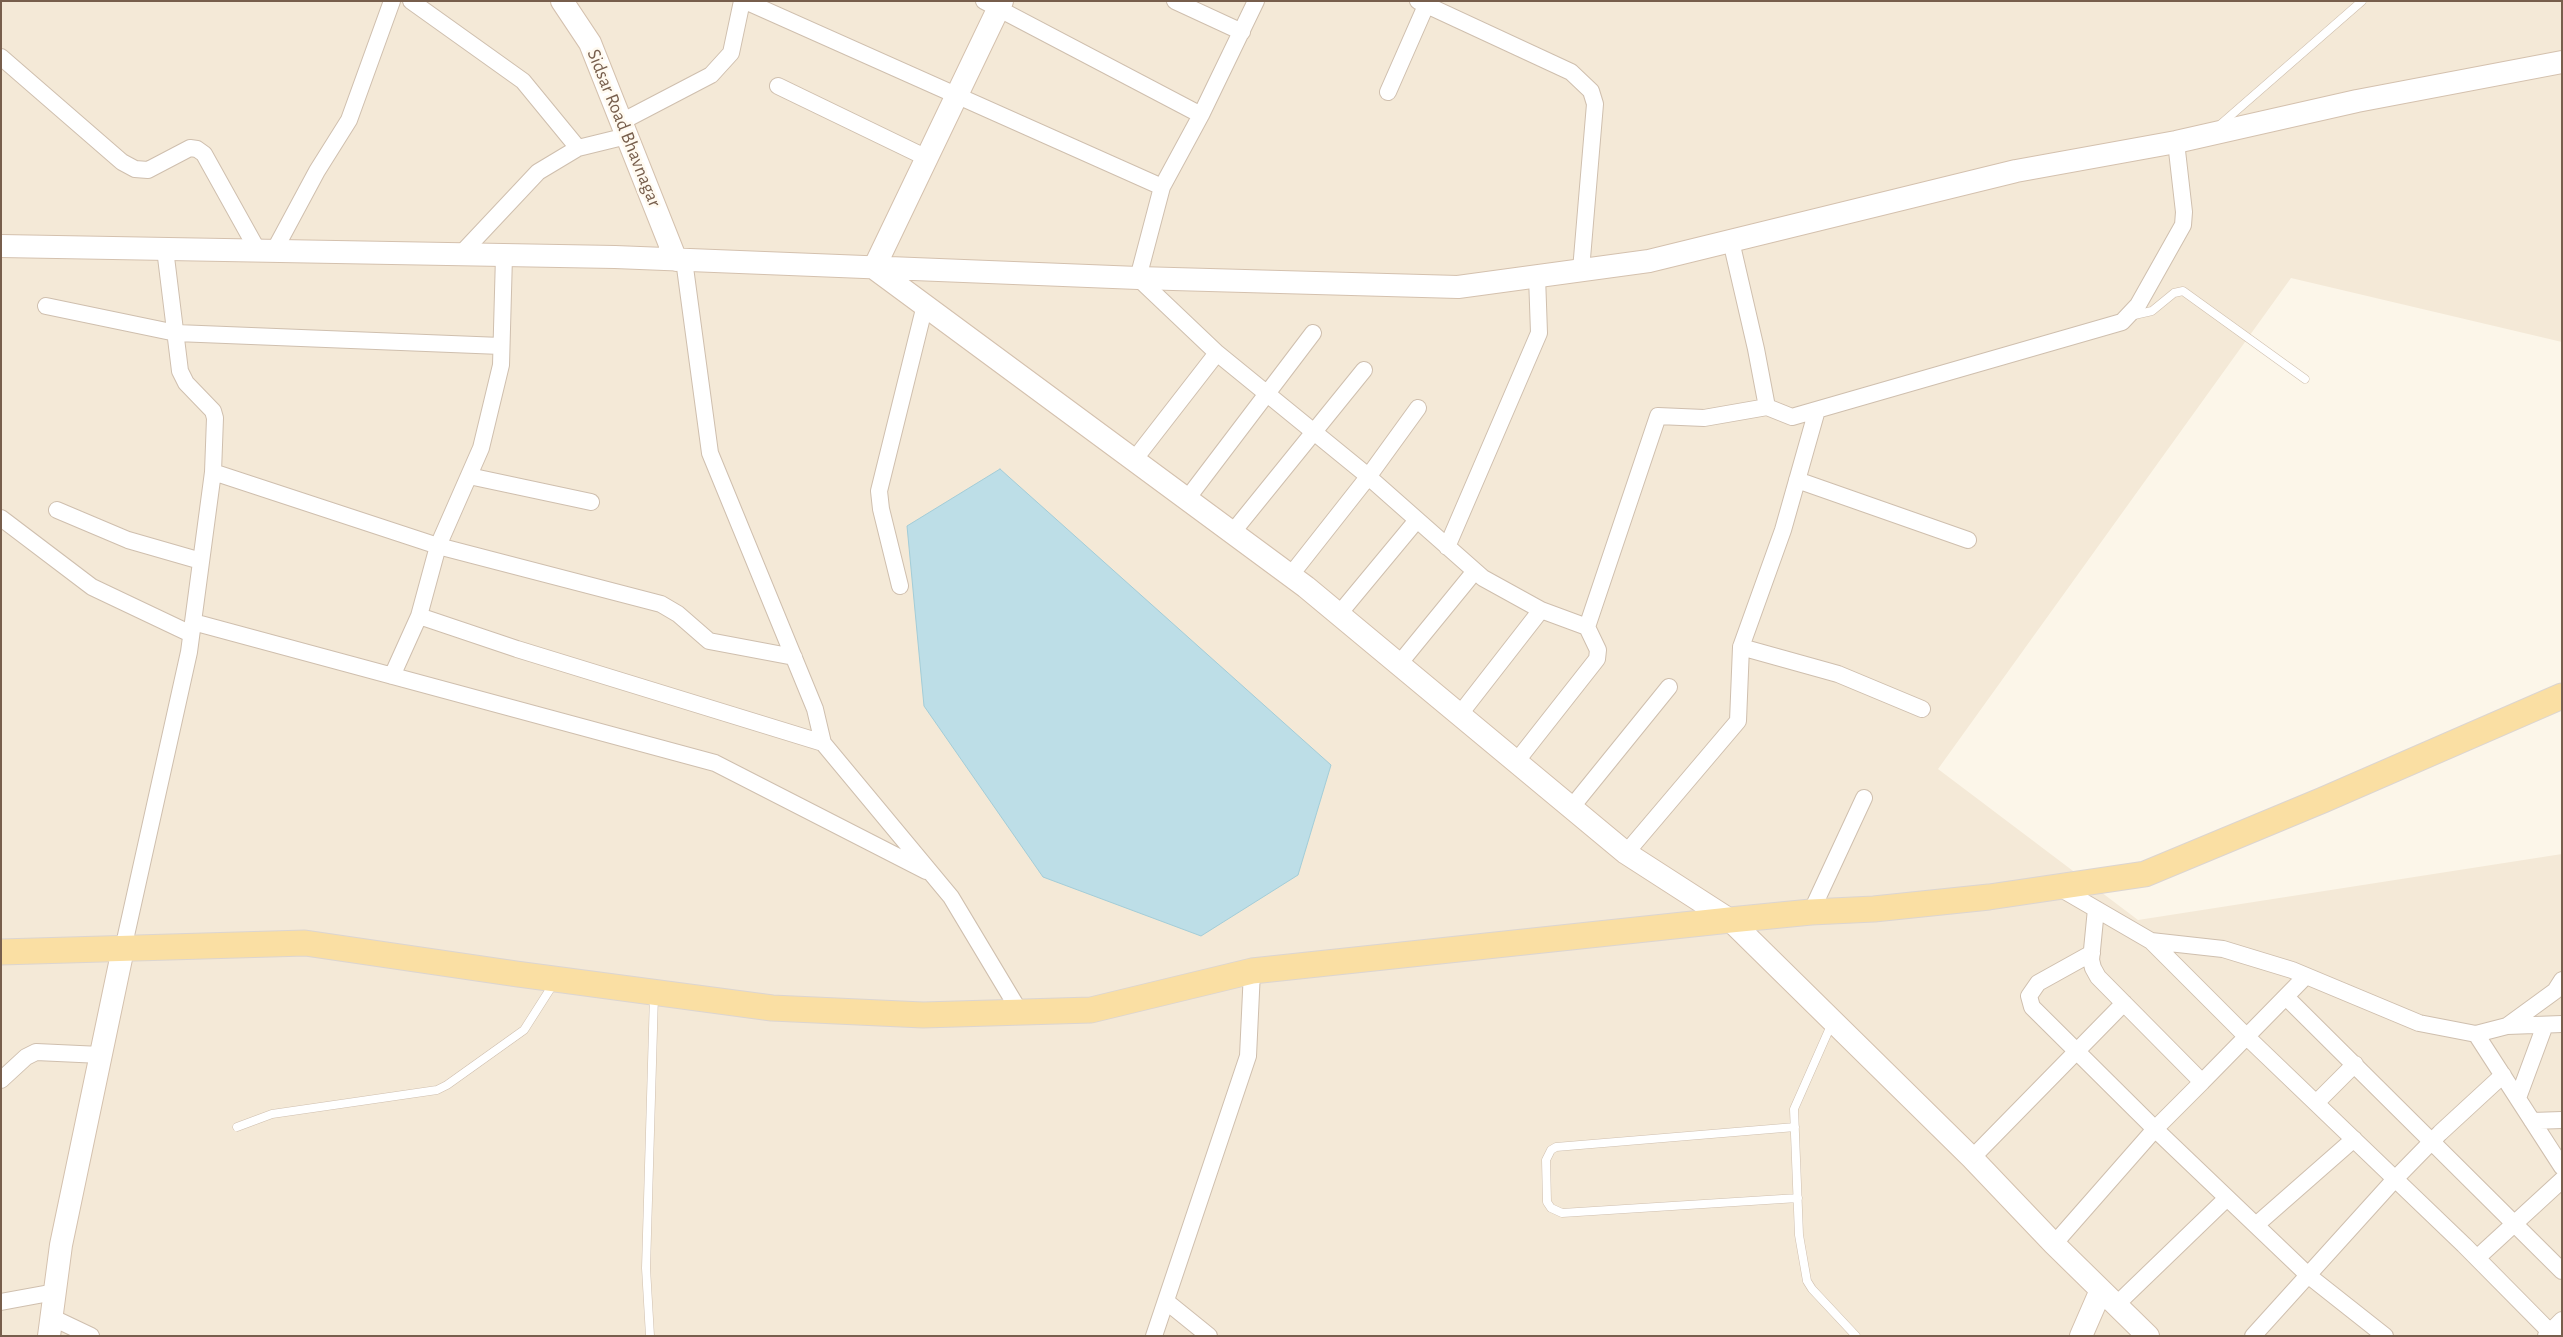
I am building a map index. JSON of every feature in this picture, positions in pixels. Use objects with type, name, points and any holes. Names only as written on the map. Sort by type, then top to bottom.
[{"type":"main road","name":"Sidsar Road Bhavnagar","points":[[562,1],[590,43],[624,129],[680,260]]},
{"type":"main road","points":[[874,268],[956,96],[995,3]]},
{"type":"main road","points":[[1,246],[680,260],[1138,278],[1458,287],[1650,261],[2016,171],[2176,142],[2357,101],[2562,62]]},
{"type":"main road","points":[[874,268],[1188,499],[1339,614],[1626,853],[1730,920],[1972,1158],[2054,1244],[2148,1336]]},
{"type":"main road","points":[[1,952],[305,943],[555,980],[772,1008],[923,1015],[1092,1010],[1252,971],[1730,920],[1811,912],[1874,909],[1989,897],[2145,874],[2323,800],[2562,696]]},
{"type":"main road","points":[[50,1326],[62,1245],[123,948]]},
{"type":"main road","points":[[2081,1336],[2108,1298]]},
{"type":"street","points":[[1,56],[122,162],[135,169],[148,170],[190,148],[197,149],[204,154],[266,251],[349,120],[392,1]]},
{"type":"street","points":[[411,1],[523,80],[578,148]]},
{"type":"street","points":[[460,255],[538,172],[578,148],[624,129],[711,75],[730,52],[744,1],[1162,187]]},
{"type":"street","points":[[1175,1],[1242,32]]},
{"type":"street","points":[[1256,1],[1201,115],[1162,187],[1138,278],[1217,353],[1368,477],[1483,578],[1541,610],[1587,626]]},
{"type":"street","points":[[995,3],[1201,115]]},
{"type":"street","points":[[1388,92],[1424,3],[1571,72],[1591,91],[1595,104],[1581,270]]},
{"type":"street","points":[[778,86],[927,158]]},
{"type":"street","points":[[1516,762],[1597,659],[1598,650],[1587,626],[1658,416],[1704,418],[1767,407],[1792,417],[2122,322],[2130,316],[2184,219],[2176,142]]},
{"type":"street","points":[[1731,241],[1756,348],[1767,407]]},
{"type":"street","points":[[123,948],[189,652],[213,472],[215,418],[213,411],[182,377],[165,249]]},
{"type":"street","points":[[392,676],[419,616],[438,546],[481,448],[501,365],[504,256]]},
{"type":"street","points":[[680,260],[710,453],[815,709],[823,743],[951,897],[1020,1012]]},
{"type":"street","points":[[1447,546],[1539,333],[1537,276]]},
{"type":"street","points":[[900,586],[878,491],[925,305]]},
{"type":"street","points":[[46,306],[176,333],[501,346]]},
{"type":"street","points":[[1188,499],[1313,333]]},
{"type":"street","points":[[1134,460],[1217,353]]},
{"type":"street","points":[[1232,533],[1364,370]]},
{"type":"street","points":[[1290,576],[1368,477],[1418,408]]},
{"type":"street","points":[[1626,853],[1738,721],[1741,647],[1783,530],[1817,410]]},
{"type":"street","points":[[213,472],[438,546],[661,604],[678,614],[709,641],[794,657]]},
{"type":"street","points":[[469,476],[591,502]]},
{"type":"street","points":[[1797,480],[1968,540]]},
{"type":"street","points":[[57,510],[128,540],[201,561]]},
{"type":"street","points":[[1,518],[92,587],[192,628],[392,676],[715,763],[932,874]]},
{"type":"street","points":[[1339,614],[1417,520]]},
{"type":"street","points":[[1399,664],[1475,571]]},
{"type":"street","points":[[1460,714],[1541,610]]},
{"type":"street","points":[[419,616],[517,650],[823,743]]},
{"type":"street","points":[[1741,647],[1838,674],[1922,709]]},
{"type":"street","points":[[1571,808],[1669,687]]},
{"type":"street","points":[[1811,912],[1864,798]]},
{"type":"street","points":[[2058,887],[2151,941],[2246,1036],[2553,1331]]},
{"type":"street","points":[[2096,909],[2092,952],[2093,968],[2124,1003],[2202,1082]]},
{"type":"street","points":[[2151,941],[2223,949],[2306,976],[2420,1023],[2476,1034],[2507,1026],[2562,1024]]},
{"type":"street","points":[[2092,952],[2038,983],[2029,996],[2032,1007],[2155,1129],[2309,1276],[2385,1336]]},
{"type":"street","points":[[1154,1336],[1167,1302],[1248,1056],[1252,971]]},
{"type":"street","points":[[2054,1244],[2155,1129],[2306,976]]},
{"type":"street","points":[[2507,1026],[2555,991],[2562,980]]},
{"type":"street","points":[[2286,997],[2562,1271]]},
{"type":"street","points":[[1972,1158],[2124,1003]]},
{"type":"street","points":[[2518,1098],[2545,1025]]},
{"type":"street","points":[[2476,1034],[2562,1167]]},
{"type":"street","points":[[1,1080],[26,1057],[36,1052],[101,1055]]},
{"type":"street","points":[[2316,1103],[2355,1064]]},
{"type":"street","points":[[2253,1336],[2395,1179],[2432,1141],[2503,1075]]},
{"type":"street","points":[[2532,1121],[2562,1120]]},
{"type":"street","points":[[2256,1225],[2354,1139]]},
{"type":"street","points":[[2477,1258],[2562,1180]]},
{"type":"street","points":[[2108,1298],[2228,1198]]},
{"type":"street","points":[[1,1302],[55,1292]]},
{"type":"street","points":[[1167,1302],[1209,1336]]},
{"type":"street","points":[[50,1326],[92,1336]]},
{"type":"lane","points":[[2211,134],[2362,1]]},
{"type":"lane","points":[[2130,316],[2152,311],[2174,293],[2183,291],[2305,379]]},
{"type":"lane","points":[[237,1127],[272,1114],[437,1090],[447,1085],[524,1030],[555,980]]},
{"type":"lane","points":[[650,1336],[646,1268],[654,993]]},
{"type":"lane","points":[[1833,1022],[1796,1101],[1795,1127],[1799,1235],[1807,1281],[1812,1289],[1856,1336]]},
{"type":"lane","points":[[1795,1127],[1556,1147],[1551,1150],[1546,1160],[1547,1202],[1551,1208],[1562,1213],[1798,1198]]},
{"type":"shaded area","points":[[1,1],[2562,1],[2562,342],[2291,278],[1938,769],[2138,920],[2562,854],[2562,1336],[1,1336]]},
{"type":"water","points":[[1000,469],[1331,765],[1298,875],[1201,936],[1043,877],[924,706],[907,526]]}]
